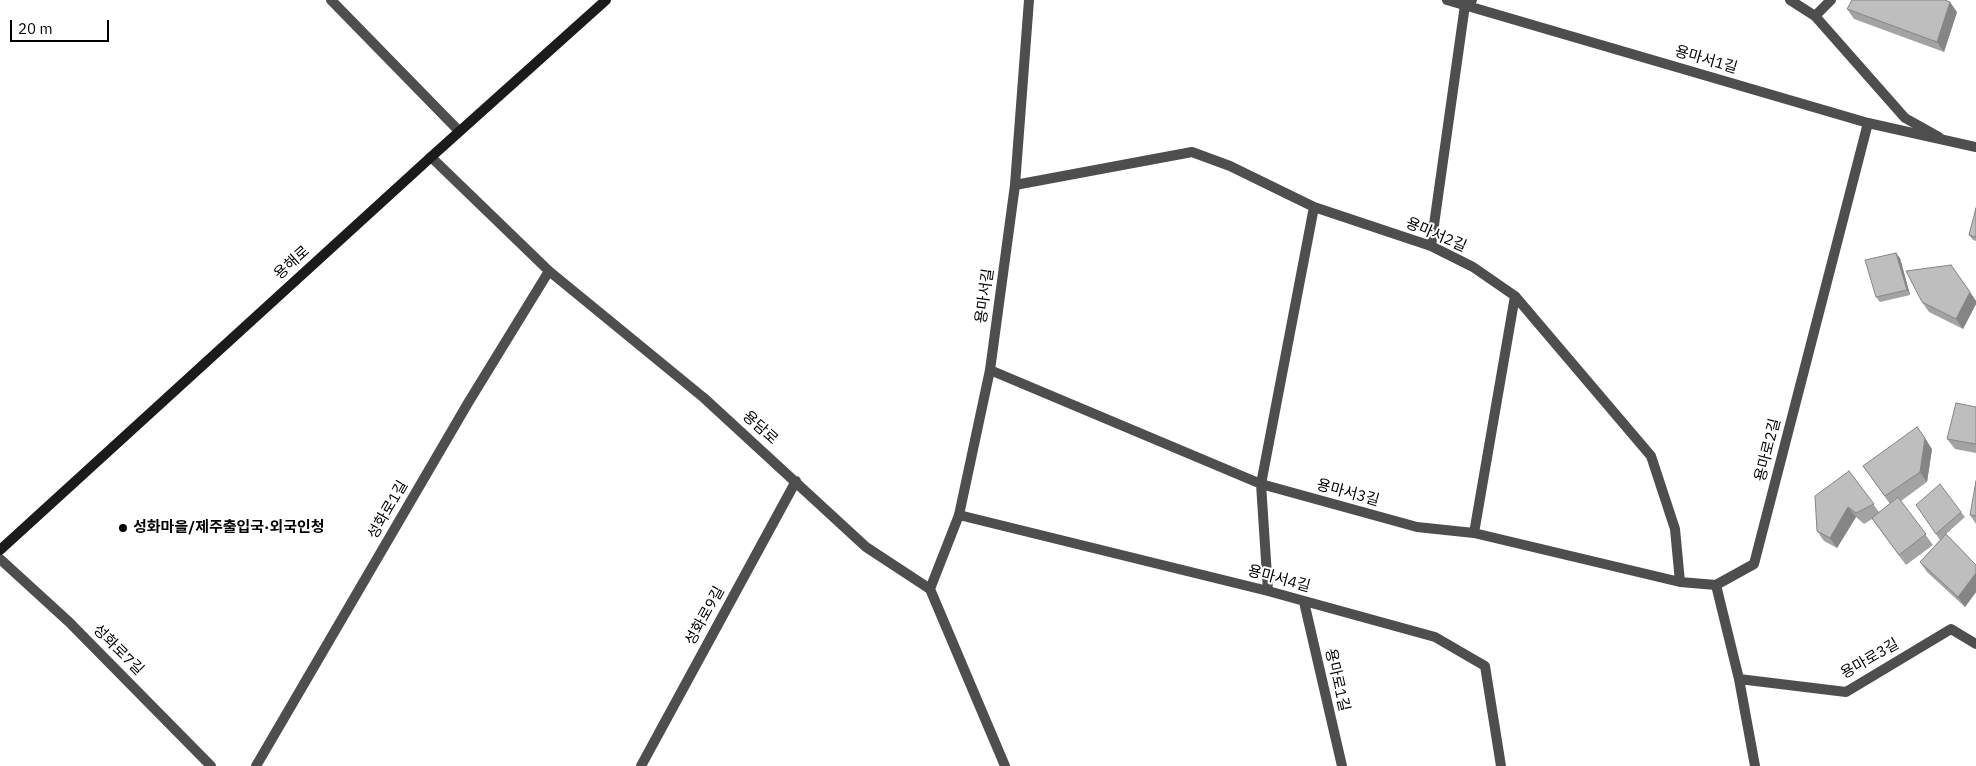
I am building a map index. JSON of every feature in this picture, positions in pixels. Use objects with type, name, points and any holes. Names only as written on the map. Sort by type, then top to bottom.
[{"type":"main road","name":"용해로","points":[[0,550],[459,131],[606,0]]},
{"type":"street","points":[[331,0],[459,131]]},
{"type":"street","name":"용마서길","points":[[930,589],[959,516],[990,370],[1015,185],[1030,0]]},
{"type":"street","name":"용마서1길","points":[[1447,0],[1468,3],[1868,123],[1976,147]]},
{"type":"street","name":"용마서1길","points":[[1790,0],[1815,16],[1905,118],[1940,138]]},
{"type":"street","points":[[1815,16],[1831,0]]},
{"type":"street","points":[[1431,246],[1468,3]]},
{"type":"street","name":"용마로2길","points":[[1716,585],[1754,564],[1868,123]]},
{"type":"street","name":"용마서2길","points":[[1015,185],[1192,152],[1230,166],[1314,207],[1431,246],[1473,267],[1515,296],[1651,456],[1675,529],[1680,582]]},
{"type":"street","name":"용담로","points":[[431,157],[549,270],[704,398],[866,547],[930,589]]},
{"type":"street","points":[[1268,592],[1261,484],[1314,207]]},
{"type":"street","name":"성화로1길","points":[[256,766],[468,403],[549,270]]},
{"type":"street","points":[[1474,533],[1515,296]]},
{"type":"street","name":"용마서3길","points":[[990,370],[1261,484],[1417,527],[1474,533],[1680,582],[1716,585]]},
{"type":"street","name":"성화로9길","points":[[641,766],[796,481]]},
{"type":"street","name":"용마서4길","points":[[959,516],[1268,592],[1435,637],[1486,666],[1500,766]]},
{"type":"street","name":"성화로7길","points":[[0,559],[69,622],[211,766]]},
{"type":"street","points":[[1716,585],[1739,679],[1755,766]]},
{"type":"street","points":[[930,589],[1005,766]]},
{"type":"street","name":"용마로1길","points":[[1304,602],[1342,766]]},
{"type":"street","name":"용마로3길","points":[[1739,679],[1846,692],[1951,629],[1976,644]]},
{"type":"building","points":[[1852,0],[1945,0],[1950,2],[1937,42],[1847,9]]},
{"type":"building","points":[[1976,208],[1976,237],[1969,235]]},
{"type":"building","points":[[1896,253],[1907,290],[1876,297],[1865,260]]},
{"type":"building","points":[[1951,265],[1970,292],[1956,319],[1922,302],[1906,271]]},
{"type":"building","points":[[1956,403],[1976,407],[1976,444],[1947,439]]},
{"type":"building","points":[[1917,427],[1925,438],[1920,472],[1885,496],[1863,466]]},
{"type":"building","points":[[1849,471],[1874,504],[1856,513],[1848,507],[1830,538],[1817,531],[1815,496]]},
{"type":"building","points":[[1976,481],[1976,516],[1970,515]]},
{"type":"building","points":[[1940,484],[1961,512],[1936,534],[1916,505]]},
{"type":"building","points":[[1898,497],[1926,534],[1899,555],[1872,518]]},
{"type":"building","points":[[1946,534],[1976,565],[1976,573],[1958,597],[1920,562]]},
{"type":"place","name":"성화마을/제주출입국·외국인청","points":[[123,528]]}]
